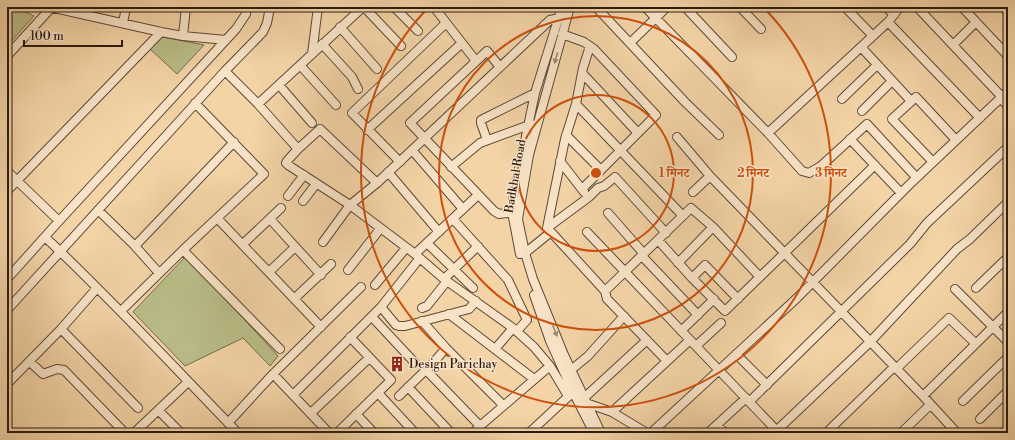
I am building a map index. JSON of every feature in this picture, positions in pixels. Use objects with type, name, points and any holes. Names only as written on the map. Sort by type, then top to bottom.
[{"type":"street","points":[[7,56],[51,7],[64,8],[161,32],[183,36],[226,40]]},
{"type":"street","points":[[123,22],[126,7]]},
{"type":"street","points":[[183,36],[186,7]]},
{"type":"street","points":[[7,279],[236,29],[246,14],[246,7]]},
{"type":"street","points":[[7,310],[195,103],[263,32],[267,23],[270,7]]},
{"type":"street","points":[[312,54],[318,7]]},
{"type":"street","points":[[258,104],[363,7],[401,46]]},
{"type":"street","points":[[394,7],[418,30]]},
{"type":"street","points":[[434,7],[476,61]]},
{"type":"street","name":"Badkhal Road","points":[[562,7],[562,34],[515,212],[533,279],[571,370],[573,392]]},
{"type":"street","name":"Badkhal Road","points":[[570,7],[562,19],[535,93],[514,193],[515,212],[520,255],[550,341],[573,392],[594,433]]},
{"type":"street","points":[[596,7],[718,135]]},
{"type":"street","points":[[645,7],[806,173],[809,173],[821,166],[867,124],[916,178]]},
{"type":"street","points":[[630,43],[666,7]]},
{"type":"street","points":[[685,7],[732,57]]},
{"type":"street","points":[[740,7],[761,29]]},
{"type":"street","points":[[845,7],[873,36]]},
{"type":"street","points":[[886,7],[894,15]]},
{"type":"street","points":[[768,133],[888,22],[900,7]]},
{"type":"street","points":[[917,7],[1004,96],[1008,106]]},
{"type":"street","points":[[962,7],[1008,56]]},
{"type":"street","points":[[1003,7],[1008,12]]},
{"type":"street","points":[[323,242],[350,206],[400,162],[550,20],[562,19]]},
{"type":"street","points":[[888,22],[980,118]]},
{"type":"street","points":[[953,45],[976,22]]},
{"type":"street","points":[[352,113],[446,23]]},
{"type":"street","points":[[340,27],[377,69]]},
{"type":"street","points":[[7,191],[161,32]]},
{"type":"street","points":[[562,34],[584,42],[590,46],[622,77],[656,115],[582,189]]},
{"type":"street","points":[[367,130],[462,43]]},
{"type":"street","points":[[322,44],[352,77],[358,89]]},
{"type":"street","points":[[549,230],[560,161],[590,46]]},
{"type":"street","points":[[861,47],[911,101]]},
{"type":"street","points":[[500,67],[487,51],[410,123],[494,210],[499,214],[515,212]]},
{"type":"street","points":[[300,65],[336,105]]},
{"type":"street","points":[[842,99],[877,65]]},
{"type":"street","points":[[225,71],[258,104],[298,149]]},
{"type":"street","points":[[582,74],[638,133]]},
{"type":"street","points":[[862,111],[892,81]]},
{"type":"street","points":[[279,85],[312,123]]},
{"type":"street","points":[[487,140],[481,123],[483,119],[535,93]]},
{"type":"street","points":[[651,433],[812,282],[916,178],[1004,96]]},
{"type":"street","points":[[933,162],[892,119],[916,97],[956,140]]},
{"type":"street","points":[[121,311],[264,174],[195,103]]},
{"type":"street","points":[[576,104],[683,216]]},
{"type":"street","points":[[345,107],[400,162]]},
{"type":"street","points":[[451,167],[480,143],[538,121]]},
{"type":"street","points":[[377,183],[320,129],[298,149],[286,163],[350,206],[406,248],[445,280],[515,329],[534,346],[573,392],[529,433]]},
{"type":"street","points":[[566,135],[601,170]]},
{"type":"street","points":[[677,137],[710,176],[957,433]]},
{"type":"street","points":[[850,139],[901,193]]},
{"type":"street","points":[[135,246],[234,142]]},
{"type":"street","points":[[708,433],[767,385],[910,244],[927,223],[1008,146]]},
{"type":"street","points":[[412,150],[462,208]]},
{"type":"street","points":[[560,161],[589,197]]},
{"type":"street","points":[[658,240],[692,278],[725,311],[875,165]]},
{"type":"street","points":[[7,171],[59,221]]},
{"type":"street","points":[[388,172],[440,232]]},
{"type":"street","points":[[288,196],[304,175]]},
{"type":"street","points":[[693,192],[710,176]]},
{"type":"street","points":[[525,253],[549,230],[598,188],[604,186],[615,177],[666,232]]},
{"type":"street","points":[[303,201],[316,184]]},
{"type":"street","points":[[293,395],[350,337],[372,317],[381,307],[427,243],[453,219],[462,208],[478,195]]},
{"type":"street","points":[[587,232],[748,400],[776,432],[870,342],[957,249],[970,239],[1008,202]]},
{"type":"street","points":[[243,244],[281,208]]},
{"type":"street","points":[[605,291],[691,208],[713,227],[760,277]]},
{"type":"street","points":[[98,210],[135,246],[159,273]]},
{"type":"street","points":[[608,213],[643,255],[698,315]]},
{"type":"street","points":[[217,218],[321,327]]},
{"type":"street","points":[[270,219],[321,275]]},
{"type":"street","points":[[453,219],[508,280],[527,320],[515,329],[495,349]]},
{"type":"street","points":[[678,263],[713,227]]},
{"type":"street","points":[[348,270],[380,229]]},
{"type":"street","points":[[549,230],[605,291],[607,299],[667,361]]},
{"type":"street","points":[[45,237],[121,311],[238,433]]},
{"type":"street","points":[[427,243],[473,288]]},
{"type":"street","points":[[422,308],[427,306],[454,269],[478,246]]},
{"type":"street","points":[[269,272],[296,247]]},
{"type":"street","points":[[375,285],[406,248]]},
{"type":"street","points":[[183,250],[280,349]]},
{"type":"street","points":[[976,288],[1008,257]]},
{"type":"street","points":[[294,299],[331,264]]},
{"type":"street","points":[[692,278],[705,265],[738,299]]},
{"type":"street","points":[[228,423],[273,374],[361,287]]},
{"type":"street","points":[[7,384],[30,362],[97,288]]},
{"type":"street","points":[[955,289],[1008,342]]},
{"type":"street","points":[[681,331],[714,299]]},
{"type":"street","points":[[381,307],[399,326],[405,326],[469,309],[476,301]]},
{"type":"street","points":[[923,396],[1008,312]]},
{"type":"street","points":[[449,314],[534,379]]},
{"type":"street","points":[[571,370],[588,356],[624,316]]},
{"type":"street","points":[[372,317],[415,363]]},
{"type":"street","points":[[826,433],[949,318],[975,343]]},
{"type":"street","points":[[422,321],[446,348],[503,405]]},
{"type":"street","points":[[696,346],[720,322]]},
{"type":"street","points":[[60,329],[138,408]]},
{"type":"street","points":[[337,433],[391,380],[350,337]]},
{"type":"street","points":[[647,340],[585,400],[612,412],[647,433]]},
{"type":"street","points":[[612,412],[690,340]]},
{"type":"street","points":[[399,396],[446,348]]},
{"type":"street","points":[[736,354],[767,385]]},
{"type":"street","points":[[963,401],[1008,357]]},
{"type":"street","points":[[311,413],[369,358]]},
{"type":"street","points":[[30,362],[43,374],[61,368],[64,370],[120,431]]},
{"type":"street","points":[[473,433],[503,405],[550,366]]},
{"type":"street","points":[[426,370],[480,426]]},
{"type":"street","points":[[273,374],[330,433]]},
{"type":"street","points":[[134,433],[188,382]]},
{"type":"street","points":[[408,387],[451,433]]},
{"type":"street","points":[[980,419],[1008,391]]},
{"type":"street","name":"Badkhal Road","points":[[573,392],[585,400],[601,433]]},
{"type":"street","points":[[378,393],[415,433]]},
{"type":"street","points":[[901,433],[930,405]]},
{"type":"street","points":[[158,410],[180,433]]},
{"type":"street","points":[[356,414],[374,433]]},
{"type":"street","points":[[717,425],[725,433]]},
{"type":"street","points":[[1003,433],[1008,429]]},
{"type":"green space","points":[[7,7],[16,7],[34,16],[7,46]]},
{"type":"green space","points":[[158,36],[204,45],[177,74],[148,47]]},
{"type":"green space","points":[[186,256],[278,356],[270,366],[243,338],[185,366],[133,312]]},
{"type":"place","name":"Design Parichay","points":[[397,364]]}]
